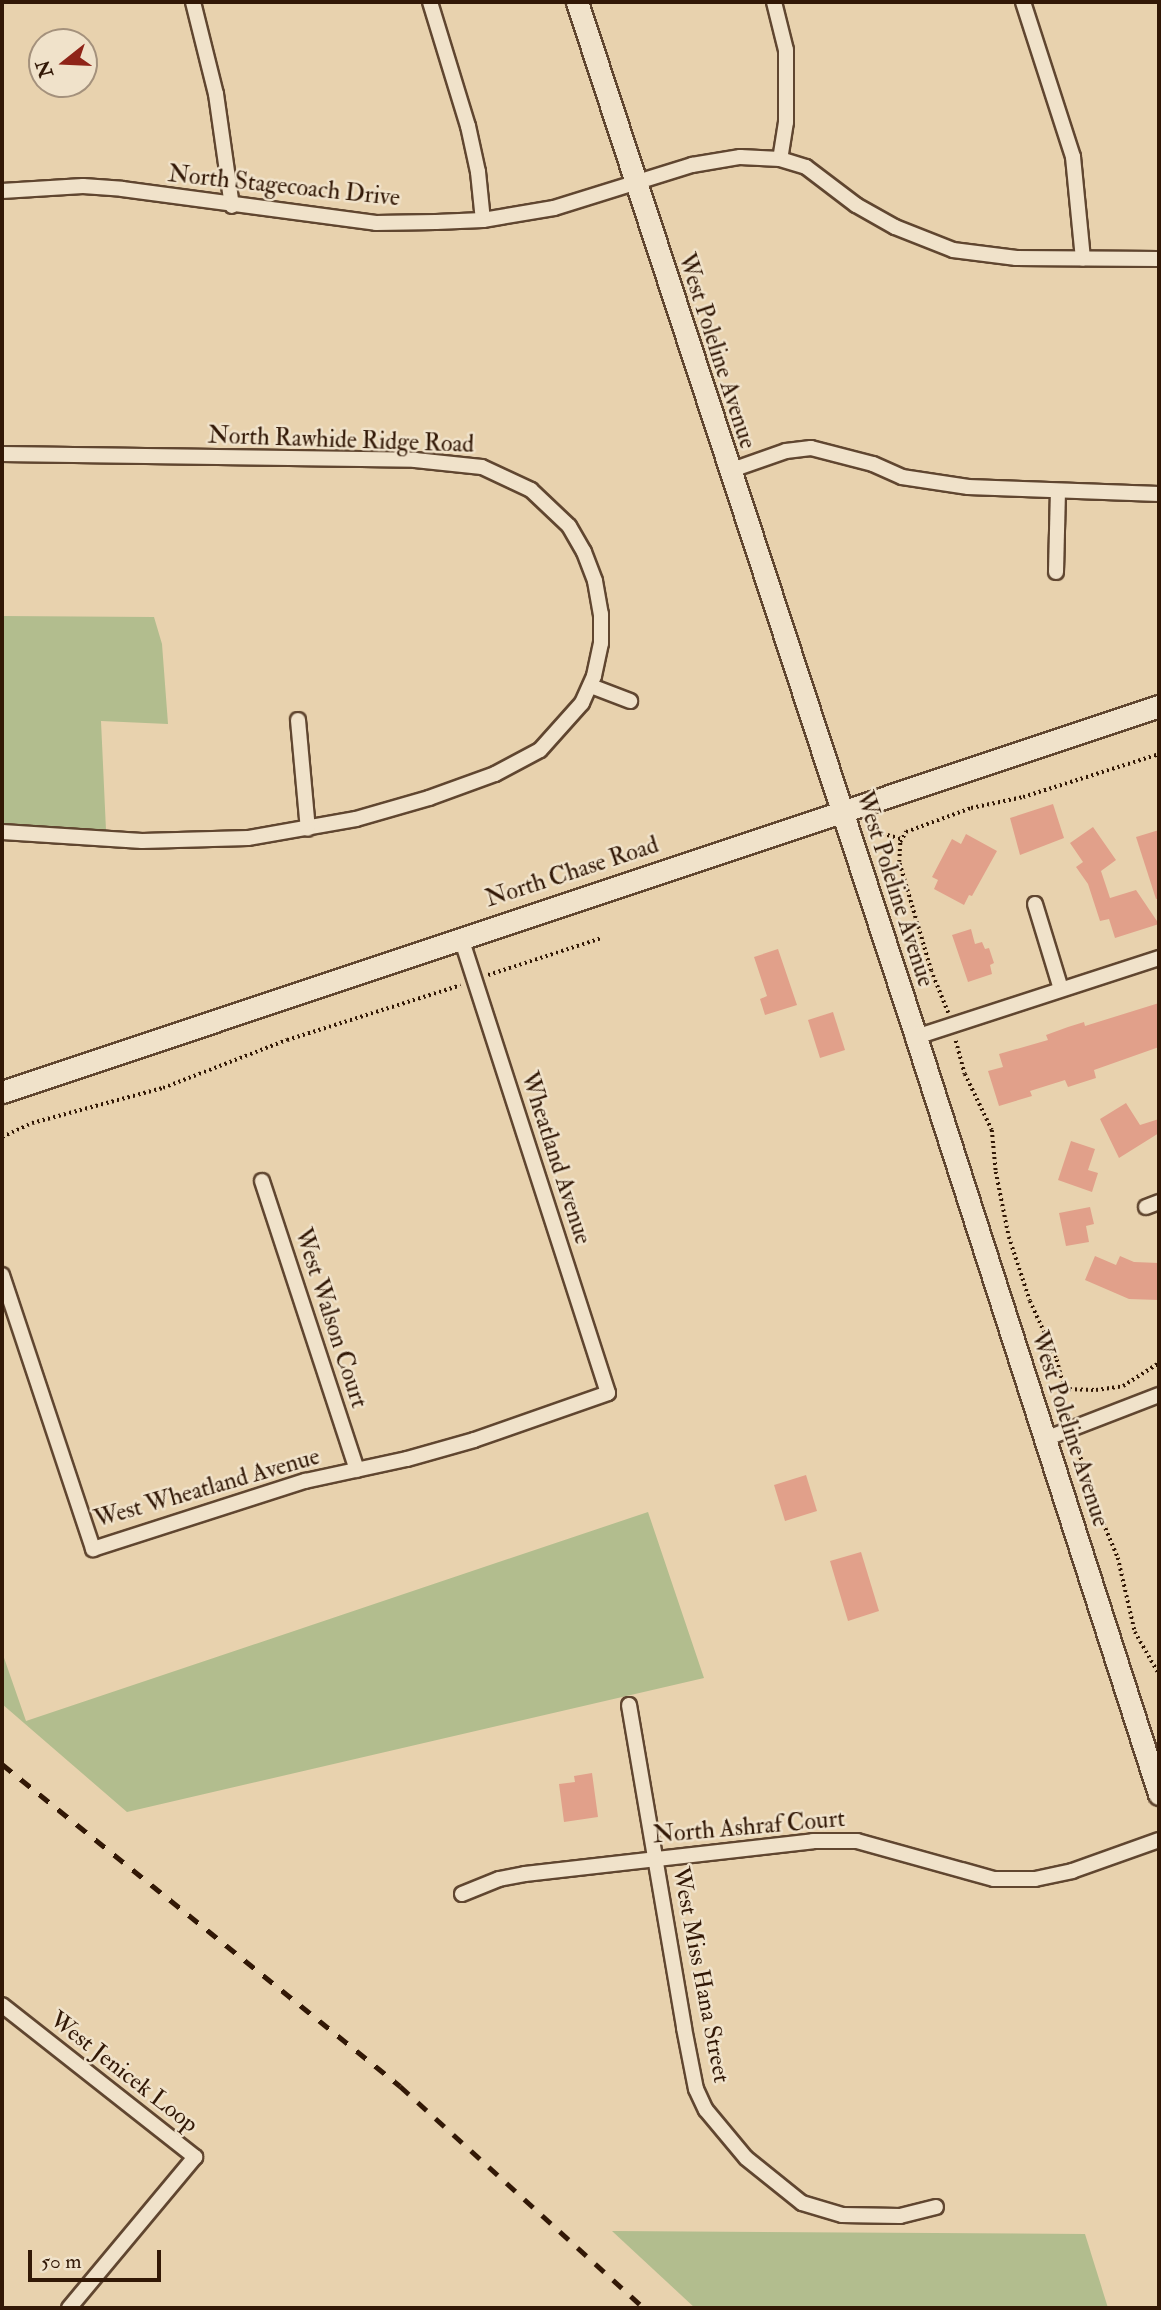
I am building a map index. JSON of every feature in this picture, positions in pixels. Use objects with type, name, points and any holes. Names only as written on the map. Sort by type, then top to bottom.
[{"type":"street","points":[[193,2],[216,93],[232,206]]},
{"type":"street","points":[[430,2],[468,127],[478,172],[483,219]]},
{"type":"street","name":"West Poleline Avenue","points":[[577,2],[916,1037],[1159,1794]]},
{"type":"street","points":[[774,2],[786,50],[786,122],[780,159]]},
{"type":"street","points":[[1023,2],[1073,157],[1083,259]]},
{"type":"street","name":"North Stagecoach Drive","points":[[2,191],[83,186],[376,223],[483,219],[554,208],[704,162],[740,157],[780,159],[806,167],[856,205],[895,227],[953,250],[1016,258],[1159,259]]},
{"type":"street","points":[[729,471],[786,451],[811,449],[873,464],[901,477],[968,487],[1159,494]]},
{"type":"street","name":"North Rawhide Ridge Road","points":[[2,454],[415,460],[461,463],[499,473],[543,499],[569,526],[584,552],[595,582],[601,614],[601,643],[591,685],[559,732],[520,764],[429,798],[308,829],[248,838],[109,840],[2,832]]},
{"type":"street","points":[[1056,572],[1058,491]]},
{"type":"street","points":[[591,685],[629,701]]},
{"type":"street","name":"North Chase Road","points":[[2,1092],[1159,706]]},
{"type":"street","points":[[298,720],[308,829]]},
{"type":"street","points":[[1035,904],[1061,989]]},
{"type":"street","name":"Wheatland Avenue","points":[[461,937],[608,1392]]},
{"type":"street","points":[[916,1037],[1159,958]]},
{"type":"street","name":"West Walson Court","points":[[262,1181],[357,1470]]},
{"type":"street","name":"West Wheatland Avenue","points":[[2,1275],[93,1549],[257,1496],[474,1440],[608,1392]]},
{"type":"street","points":[[1045,1439],[1159,1395]]},
{"type":"street","name":"West Miss Hana Street","points":[[629,1705],[696,2089],[719,2129],[773,2182],[802,2203],[842,2215],[900,2216],[936,2207]]},
{"type":"street","name":"North Ashraf Court","points":[[462,1894],[499,1880],[525,1874],[813,1841],[857,1841],[994,1879],[1035,1879],[1072,1871],[1159,1840]]},
{"type":"street","name":"West Jenicek Loop","points":[[2,2005],[195,2157],[69,2308]]},
{"type":"path","points":[[1159,754],[1023,797],[971,808],[926,823],[906,832],[902,839],[899,862],[965,1074],[992,1130],[996,1172],[1009,1237],[1030,1301],[1057,1360],[1065,1389],[1062,1406],[1093,1498],[1118,1558],[1135,1632],[1159,1674]]},
{"type":"path","points":[[877,832],[902,839]]},
{"type":"path","points":[[2,1137],[32,1123],[163,1088],[287,1040],[602,938]]},
{"type":"path","points":[[1065,1389],[1096,1390],[1123,1386],[1159,1363]]},
{"type":"green space","points":[[2,616],[154,617],[162,644],[168,724],[101,721],[106,830],[2,823]]},
{"type":"green space","points":[[648,1512],[704,1678],[127,1812],[2,1704],[2,1652],[26,1721]]},
{"type":"green space","points":[[612,2231],[1085,2234],[1108,2308],[695,2308]]},
{"type":"building","points":[[1053,804],[1064,838],[1020,855],[1010,818]]},
{"type":"building","points":[[1093,827],[1116,860],[1101,871],[1110,898],[1136,890],[1159,924],[1115,938],[1109,919],[1100,921],[1088,884],[1076,867],[1083,862],[1070,843]]},
{"type":"building","points":[[1159,830],[1159,898],[1156,899],[1136,837]]},
{"type":"building","points":[[966,834],[997,851],[972,896],[969,895],[964,905],[934,889],[938,880],[932,877],[952,839],[961,844]]},
{"type":"building","points":[[971,929],[975,944],[982,942],[985,949],[989,948],[994,963],[990,965],[992,974],[968,982],[952,935]]},
{"type":"building","points":[[778,949],[797,1005],[765,1015],[760,999],[767,996],[754,957]]},
{"type":"building","points":[[1159,1003],[1159,1047],[1094,1070],[1096,1078],[1068,1087],[1065,1080],[1030,1091],[1032,1096],[999,1106],[988,1071],[1003,1067],[999,1054],[1048,1040],[1046,1035],[1068,1027],[1084,1022],[1085,1026]]},
{"type":"building","points":[[833,1012],[845,1050],[820,1058],[808,1020]]},
{"type":"building","points":[[1126,1103],[1140,1125],[1159,1119],[1159,1133],[1119,1158],[1100,1119]]},
{"type":"building","points":[[1071,1141],[1095,1149],[1088,1170],[1098,1173],[1092,1192],[1058,1180]]},
{"type":"building","points":[[1090,1207],[1094,1224],[1086,1226],[1089,1242],[1066,1246],[1059,1213]]},
{"type":"building","points":[[1095,1256],[1116,1265],[1120,1256],[1134,1262],[1159,1263],[1159,1300],[1129,1299],[1085,1280]]},
{"type":"building","points":[[806,1475],[817,1511],[785,1521],[774,1485]]},
{"type":"building","points":[[861,1552],[879,1611],[848,1621],[830,1561]]},
{"type":"building","points":[[592,1773],[598,1817],[564,1822],[559,1784],[575,1782],[574,1776]]},
{"type":"railway","points":[[2,1764],[400,2086],[644,2308]]}]
